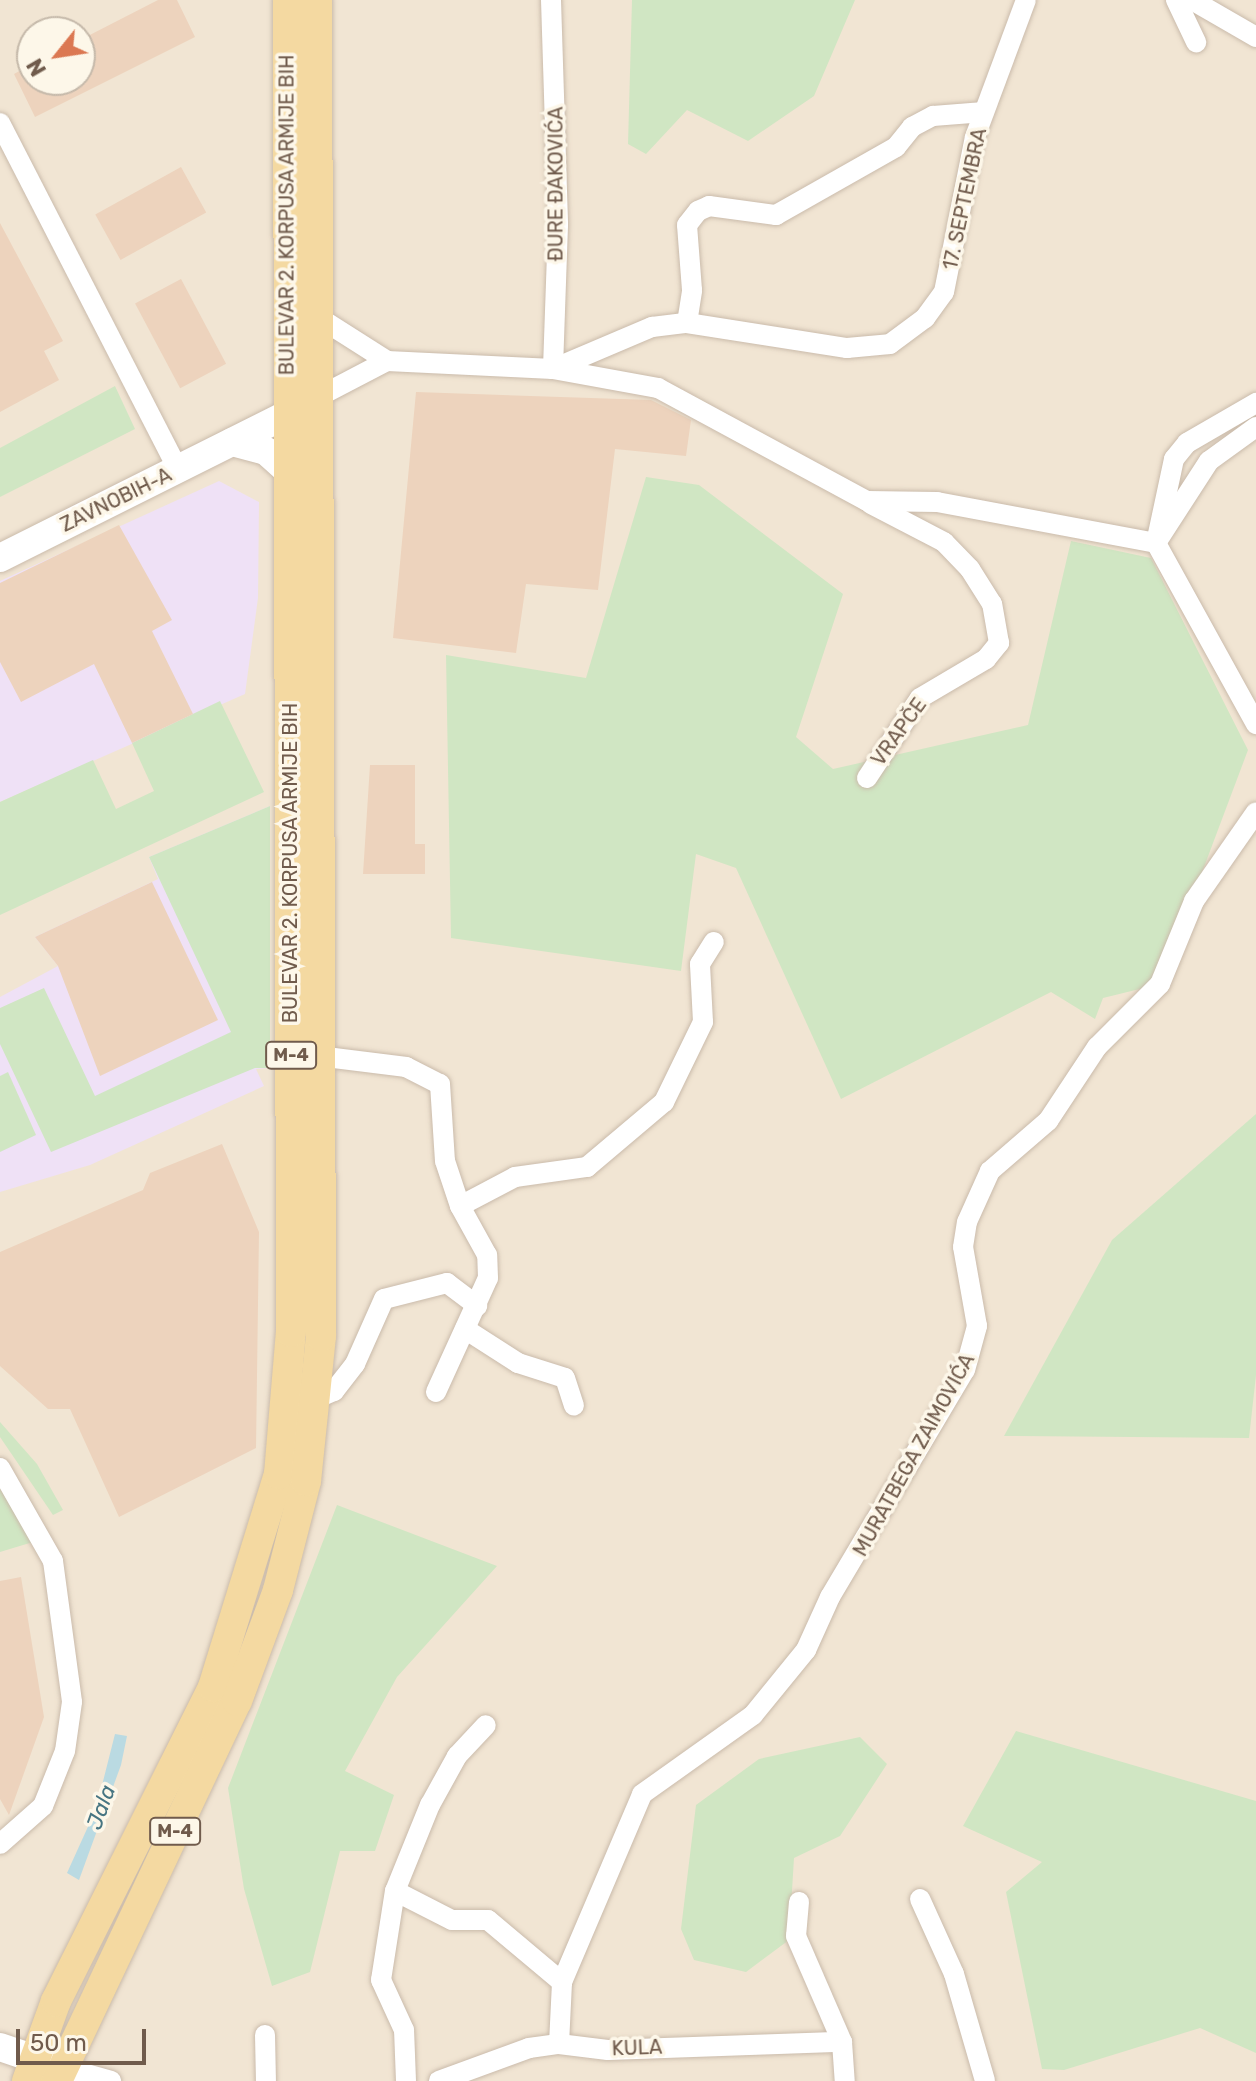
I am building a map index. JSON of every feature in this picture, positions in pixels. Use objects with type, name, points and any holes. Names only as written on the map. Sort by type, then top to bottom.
[{"type":"main road","name":"BULEVAR 2. KORPUSA ARMIJE BIH","points":[[50,2074],[56,2001],[213,1687],[279,1474],[291,1332],[285,416],[288,0]]},
{"type":"main road","name":"BULEVAR 2. KORPUSA ARMIJE BIH","points":[[50,2074],[237,1701],[278,1590],[306,1481],[321,1336],[317,0]]},
{"type":"street","name":"ĐURE ĐAKOVIĆA","points":[[551,0],[558,225],[553,369]]},
{"type":"street","name":"17. SEPTEMBRA","points":[[387,361],[553,369],[652,327],[687,323],[847,348],[890,344],[925,318],[944,292],[984,112],[1026,0]]},
{"type":"street","points":[[1176,0],[1196,42]]},
{"type":"street","points":[[1192,0],[1256,37]]},
{"type":"street","name":"17. SEPTEMBRA","points":[[687,323],[692,290],[687,225],[698,211],[709,206],[776,215],[896,147],[912,127],[933,116],[984,112]]},
{"type":"street","points":[[0,123],[178,469]]},
{"type":"street","points":[[232,442],[387,361],[318,317]]},
{"type":"street","name":"VRAPČE","points":[[553,369],[658,388],[944,542],[970,569],[992,604],[999,643],[986,659],[920,698],[867,778]]},
{"type":"street","points":[[1256,403],[1187,443],[1174,459],[1156,543],[1256,724]]},
{"type":"street","points":[[1156,543],[1209,461],[1256,427]]},
{"type":"street","points":[[232,442],[266,451],[286,469]]},
{"type":"street","name":"ZAVNOBIH-A","points":[[0,558],[232,442]]},
{"type":"street","name":"VRAPČE","points":[[867,501],[937,502],[1156,543]]},
{"type":"street","name":"MURATBEGA ZAIMOVIĆA","points":[[559,2044],[562,1982],[642,1794],[753,1715],[806,1650],[830,1597],[965,1370],[977,1326],[963,1247],[967,1222],[990,1171],[1048,1121],[1097,1047],[1160,984],[1194,901],[1256,812]]},
{"type":"street","points":[[460,1206],[515,1177],[587,1167],[634,1122],[664,1102],[703,1022],[700,964],[714,942]]},
{"type":"street","points":[[318,1056],[406,1067],[440,1084],[445,1161],[460,1206],[487,1255],[488,1278],[436,1392]]},
{"type":"street","points":[[315,1399],[334,1391],[355,1364],[384,1299],[447,1283],[477,1306]]},
{"type":"street","points":[[465,1329],[518,1363],[565,1378],[574,1406]]},
{"type":"street","points":[[0,1468],[53,1561],[72,1702],[65,1751],[43,1806],[0,1844]]},
{"type":"street","points":[[406,2081],[404,2030],[381,1980],[395,1891],[430,1805],[457,1756],[486,1725]]},
{"type":"street","points":[[395,1891],[452,1920],[488,1920],[562,1982]]},
{"type":"street","points":[[920,1899],[954,1974],[985,2081]]},
{"type":"street","points":[[799,1902],[796,1936],[842,2042],[845,2081]]},
{"type":"street","points":[[265,2035],[266,2081]]},
{"type":"street","name":"KULA","points":[[439,2081],[481,2074],[559,2044],[608,2050],[842,2042]]},
{"type":"street","points":[[0,2047],[50,2074]]},
{"type":"street","points":[[0,2062],[50,2074],[110,2081]]},
{"type":"shaded area","points":[[0,0],[1256,0],[1256,2081],[0,2081]]},
{"type":"shaded area","points":[[219,481],[259,502],[258,598],[245,694],[0,802],[0,581]]},
{"type":"shaded area","points":[[270,806],[270,1068],[256,1069],[264,1086],[90,1165],[0,1192],[0,997],[58,966],[35,937],[158,879],[149,857]]},
{"type":"green space","points":[[632,0],[855,0],[814,96],[748,141],[687,110],[646,154],[628,144]]},
{"type":"green space","points":[[115,386],[135,429],[0,497],[0,448]]},
{"type":"green space","points":[[646,477],[699,485],[843,594],[796,737],[833,769],[1028,725],[1071,541],[1151,558],[1248,750],[1160,984],[1103,998],[1095,1019],[1051,992],[841,1099],[736,868],[696,854],[681,971],[451,938],[446,655],[586,678]]},
{"type":"green space","points":[[220,701],[264,792],[0,915],[0,802],[93,760],[116,809],[154,791],[132,743]]},
{"type":"green space","points":[[270,806],[270,1068],[255,1068],[51,1152],[0,1044],[0,1008],[44,988],[95,1096],[231,1032],[149,857]]},
{"type":"green space","points":[[8,1072],[36,1135],[0,1152],[0,1076]]},
{"type":"green space","points":[[1256,1114],[1256,1375],[1249,1438],[1004,1436],[1112,1240]]},
{"type":"green space","points":[[0,1422],[37,1464],[63,1510],[53,1515],[0,1437]]},
{"type":"green space","points":[[0,1488],[33,1542],[0,1552]]},
{"type":"green space","points":[[337,1505],[497,1566],[397,1677],[345,1771],[394,1795],[375,1851],[340,1851],[310,1972],[272,1986],[244,1889],[228,1788]]},
{"type":"green space","points":[[1016,1731],[1256,1801],[1256,2053],[1200,2028],[1064,2070],[1042,2069],[1006,1892],[1042,1862],[963,1826]]},
{"type":"green space","points":[[860,1737],[887,1764],[840,1836],[794,1858],[789,1940],[746,1972],[694,1960],[681,1929],[696,1805],[759,1759]]},
{"type":"water","name":"Jala","points":[[115,1734],[127,1736],[121,1765],[79,1880],[67,1873],[96,1809]]},
{"type":"building","points":[[158,0],[177,0],[195,37],[96,86],[96,32]]},
{"type":"building","points":[[25,96],[77,96],[35,117]]},
{"type":"building","points":[[181,167],[206,212],[120,260],[95,215]]},
{"type":"building","points":[[0,223],[63,341],[44,351],[59,380],[0,412]]},
{"type":"building","points":[[181,279],[226,364],[180,388],[135,303]]},
{"type":"building","points":[[416,392],[651,400],[691,420],[686,456],[615,449],[598,590],[526,584],[516,653],[393,638]]},
{"type":"building","points":[[119,525],[172,620],[152,631],[193,714],[132,743],[94,664],[21,702],[0,662],[0,583]]},
{"type":"building","points":[[370,765],[415,765],[415,844],[425,844],[425,874],[363,874]]},
{"type":"building","points":[[152,882],[218,1020],[100,1076],[58,966],[35,937]]},
{"type":"building","points":[[222,1144],[259,1232],[256,1448],[119,1517],[70,1409],[48,1409],[0,1366],[0,1252],[143,1190],[150,1173]]},
{"type":"building","points":[[21,1577],[44,1717],[9,1815],[0,1799],[0,1581]]}]
